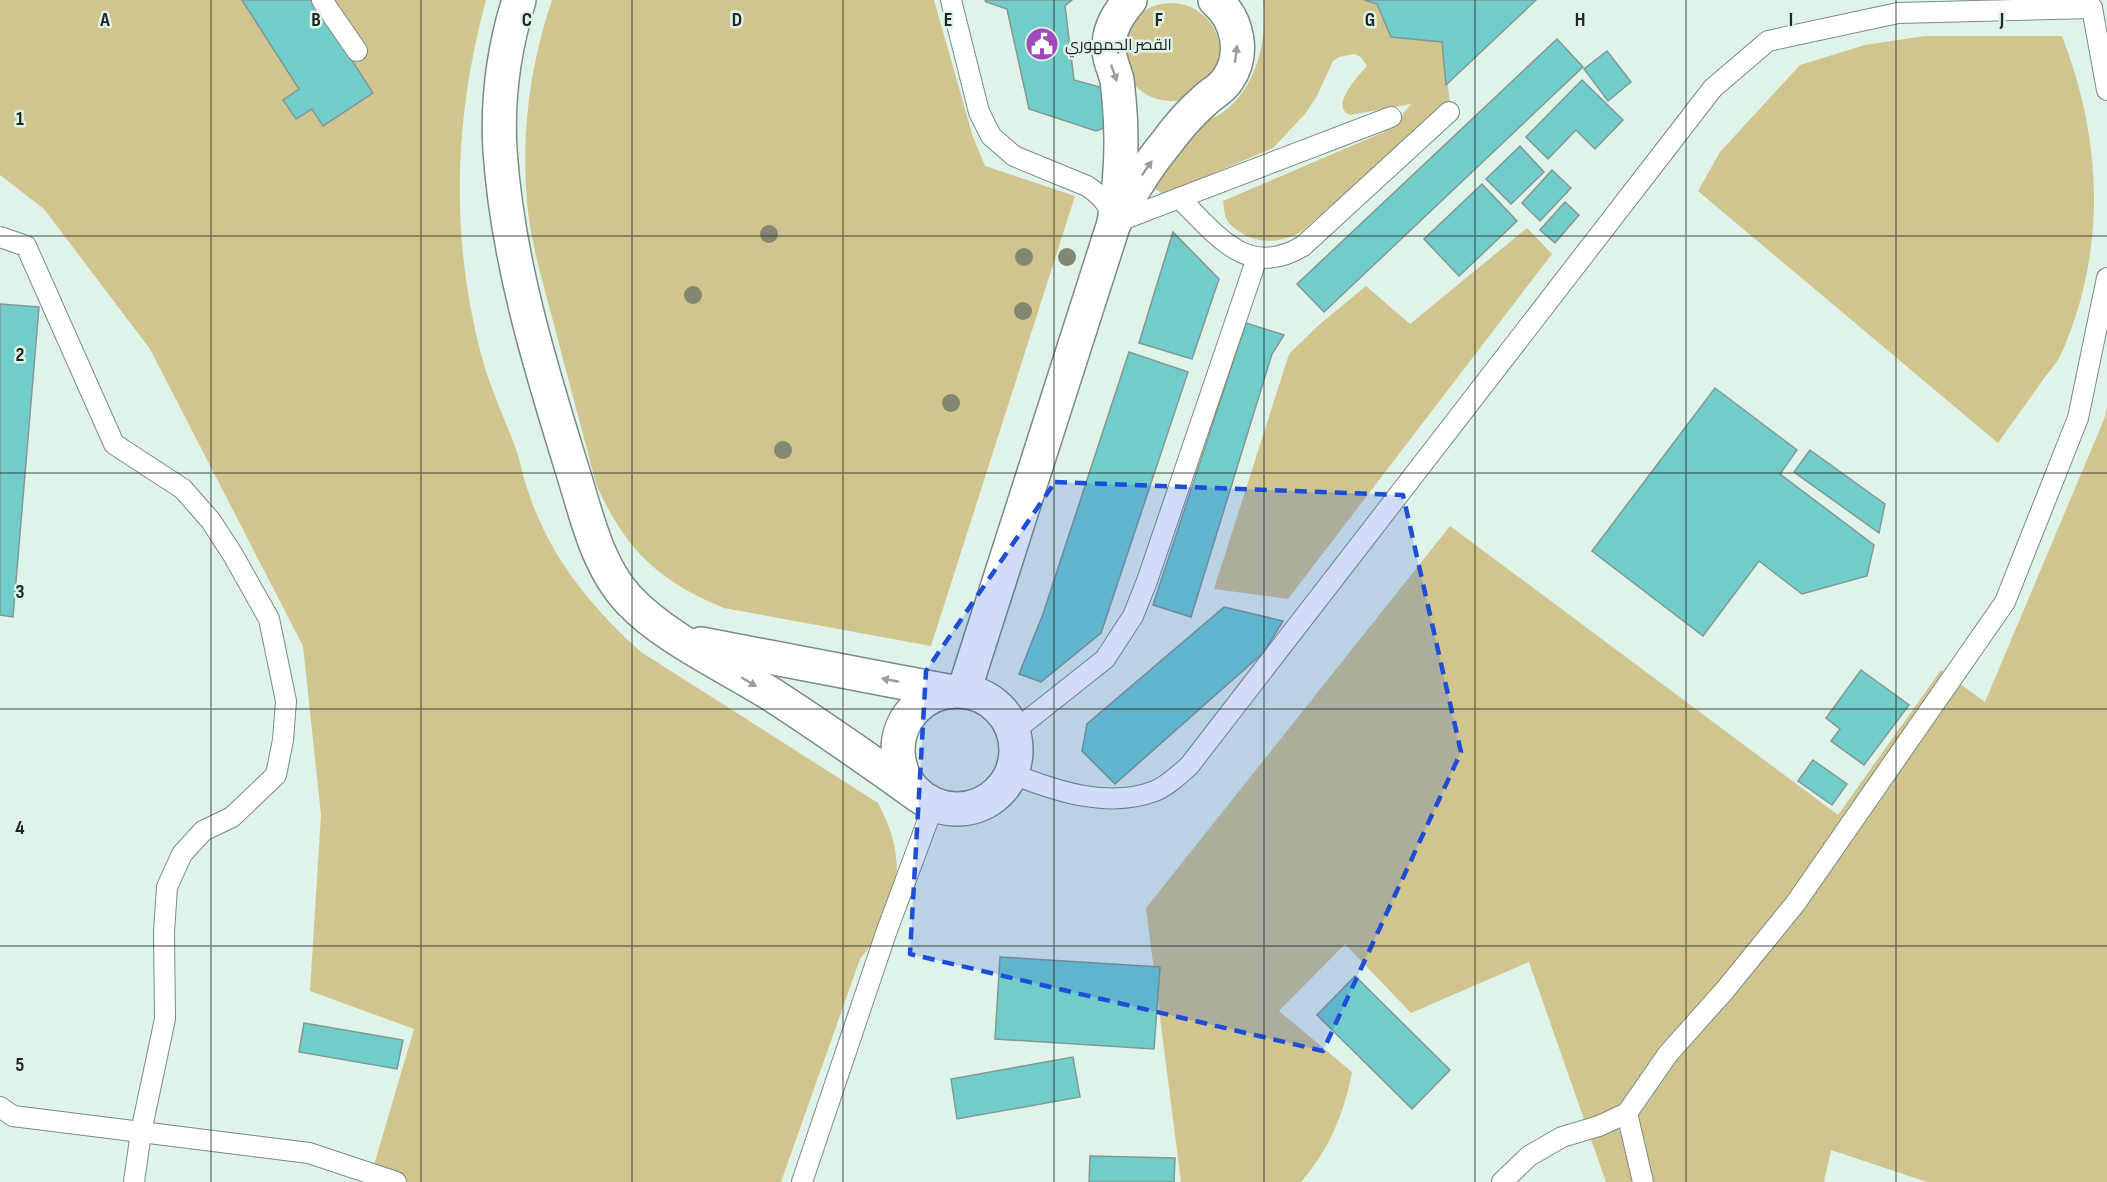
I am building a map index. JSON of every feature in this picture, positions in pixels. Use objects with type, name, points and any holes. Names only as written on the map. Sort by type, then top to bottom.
[{"type":"street","points":[[519,0],[507,42],[502,74],[500,148],[504,192],[512,242],[536,346],[576,482],[598,550],[607,570],[626,597],[659,627],[774,697],[927,800],[950,809],[967,808],[983,803],[1008,781],[1014,765],[1016,749],[1013,732],[1006,717],[995,704],[980,696],[681,640]]},
{"type":"street","points":[[956,691],[1114,223],[1119,192],[1121,120],[1117,80],[1110,63],[1108,46],[1111,28],[1119,12],[1130,0]]},
{"type":"street","points":[[1114,223],[1135,186],[1159,151],[1181,125],[1228,79],[1235,64],[1238,48],[1236,33],[1230,18],[1215,0]]},
{"type":"street","points":[[927,800],[908,783],[901,768],[898,751],[900,735],[907,719],[917,706],[931,697],[956,691]]},
{"type":"lane","points":[[322,0],[357,51]]},
{"type":"lane","points":[[951,0],[979,112],[991,136],[1014,156],[1087,186],[1098,193],[1112,212],[1114,223],[1391,117]]},
{"type":"lane","points":[[1010,773],[1031,782],[1083,796],[1123,799],[1156,790],[1189,766],[1713,88],[1768,41],[1898,13],[2089,4],[2107,90]]},
{"type":"lane","points":[[1179,198],[1229,247],[1240,254],[1257,258],[1278,257],[1291,253],[1303,246],[1449,112]]},
{"type":"lane","points":[[0,237],[26,246],[114,444],[183,489],[212,521],[269,619],[286,701],[283,740],[276,775],[232,817],[203,831],[182,854],[167,887],[164,932],[165,1019],[141,1132],[134,1182]]},
{"type":"lane","points":[[1013,732],[1106,659],[1133,616],[1257,258]]},
{"type":"lane","points":[[1502,1182],[1529,1156],[1562,1137],[1599,1126],[1627,1113],[1668,1054],[1725,990],[1795,904],[2005,602],[2078,418],[2107,278]]},
{"type":"lane","points":[[802,1182],[886,933],[927,800]]},
{"type":"lane","points":[[0,1107],[13,1116],[309,1153],[396,1182]]},
{"type":"lane","points":[[1627,1113],[1643,1182]]},
{"type":"highlighted area","points":[[1055,482],[1403,495],[1461,752],[1323,1051],[910,954],[926,671]]},
{"type":"shaded area","points":[[0,0],[486,0],[467,88],[462,132],[460,177],[464,265],[481,354],[517,452],[528,491],[547,537],[589,598],[641,652],[878,803],[894,844],[897,864],[892,903],[874,940],[860,959],[781,1182],[369,1182],[414,1029],[310,991],[321,815],[303,646],[150,349],[44,209],[0,175]]},
{"type":"shaded area","points":[[552,0],[934,0],[973,137],[985,166],[1075,196],[931,646],[724,608],[701,598],[662,574],[632,545],[607,507],[596,484],[537,262],[529,216],[525,176],[526,125],[538,49]]},
{"type":"shaded area","points":[[1263,0],[1364,0],[1377,4],[1442,42],[1450,102],[1301,232],[1269,241],[1252,238],[1233,227],[1226,218],[1223,201],[1384,132],[1396,123],[1411,104],[1350,115],[1344,111],[1344,99],[1347,91],[1367,66],[1361,57],[1354,54],[1339,57],[1333,61],[1317,96],[1305,114],[1273,148],[1164,194],[1155,189],[1155,184],[1196,129],[1227,109],[1246,87],[1253,74],[1262,44]]},
{"type":"shaded area","points":[[1171,3],[1190,7],[1206,17],[1216,33],[1220,52],[1216,71],[1206,87],[1190,97],[1171,101],[1152,97],[1136,87],[1126,71],[1122,52],[1126,33],[1136,17],[1152,7]]},
{"type":"shaded area","points":[[1925,36],[2062,36],[2085,114],[2094,193],[2093,233],[2087,272],[2077,311],[2059,358],[1998,443],[1698,191],[1720,152],[1800,65],[1865,45]]},
{"type":"shaded area","points":[[1527,228],[1552,254],[1288,599],[1214,589],[1289,354],[1320,324],[1366,286],[1410,324]]},
{"type":"shaded area","points":[[2107,408],[2107,1182],[1927,1182],[1831,1150],[1824,1182],[1606,1182],[1529,962],[1411,1013],[1345,944],[1279,1011],[1352,1072],[1340,1117],[1320,1157],[1301,1182],[1181,1182],[1146,908],[1450,526],[1838,815],[1941,670],[1985,702]]},
{"type":"building","points":[[242,0],[313,0],[373,93],[323,126],[312,109],[296,119],[283,100],[299,89]]},
{"type":"building","name":"القصر الجمهوري","points":[[985,0],[1072,0],[1065,6],[1074,80],[1107,89],[1109,126],[1096,131],[1029,109],[1007,9]]},
{"type":"building","points":[[1364,0],[1536,0],[1446,85],[1442,42],[1391,37],[1377,4]]},
{"type":"building","points":[[1557,39],[1583,67],[1324,312],[1297,284]]},
{"type":"building","points":[[1607,51],[1631,82],[1608,101],[1584,69]]},
{"type":"building","points":[[1582,80],[1623,120],[1595,149],[1576,130],[1548,159],[1526,137]]},
{"type":"building","points":[[1520,146],[1544,172],[1511,204],[1486,179]]},
{"type":"building","points":[[1552,170],[1571,188],[1540,221],[1522,203]]},
{"type":"building","points":[[1482,184],[1517,221],[1459,276],[1424,239]]},
{"type":"building","points":[[1565,202],[1579,215],[1555,243],[1540,230]]},
{"type":"building","points":[[1173,232],[1219,279],[1192,359],[1139,343]]},
{"type":"building","points":[[0,304],[39,307],[13,617],[0,615]]},
{"type":"building","points":[[1246,323],[1284,335],[1272,354],[1191,617],[1153,605]]},
{"type":"building","points":[[1129,352],[1188,372],[1101,633],[1041,682],[1019,674],[1043,614]]},
{"type":"building","points":[[1715,388],[1797,450],[1780,474],[1874,545],[1867,576],[1802,594],[1759,561],[1703,636],[1592,551]]},
{"type":"building","points":[[1810,450],[1885,504],[1879,533],[1794,472]]},
{"type":"building","points":[[1224,607],[1283,621],[1264,652],[1115,784],[1082,751],[1087,724]]},
{"type":"building","points":[[1861,670],[1909,705],[1864,765],[1831,741],[1840,729],[1826,718]]},
{"type":"building","points":[[1813,760],[1847,784],[1832,805],[1798,781]]},
{"type":"building","points":[[1000,957],[1160,967],[1154,1049],[995,1039]]},
{"type":"building","points":[[1355,976],[1450,1070],[1412,1109],[1317,1015]]},
{"type":"building","points":[[304,1023],[403,1040],[397,1069],[299,1052]]},
{"type":"building","points":[[1073,1057],[1080,1097],[957,1119],[951,1079]]},
{"type":"building","points":[[1090,1156],[1175,1158],[1174,1182],[1089,1182]]},
{"type":"place","name":"القصر الجمهوري","points":[[1042,44]]}]
